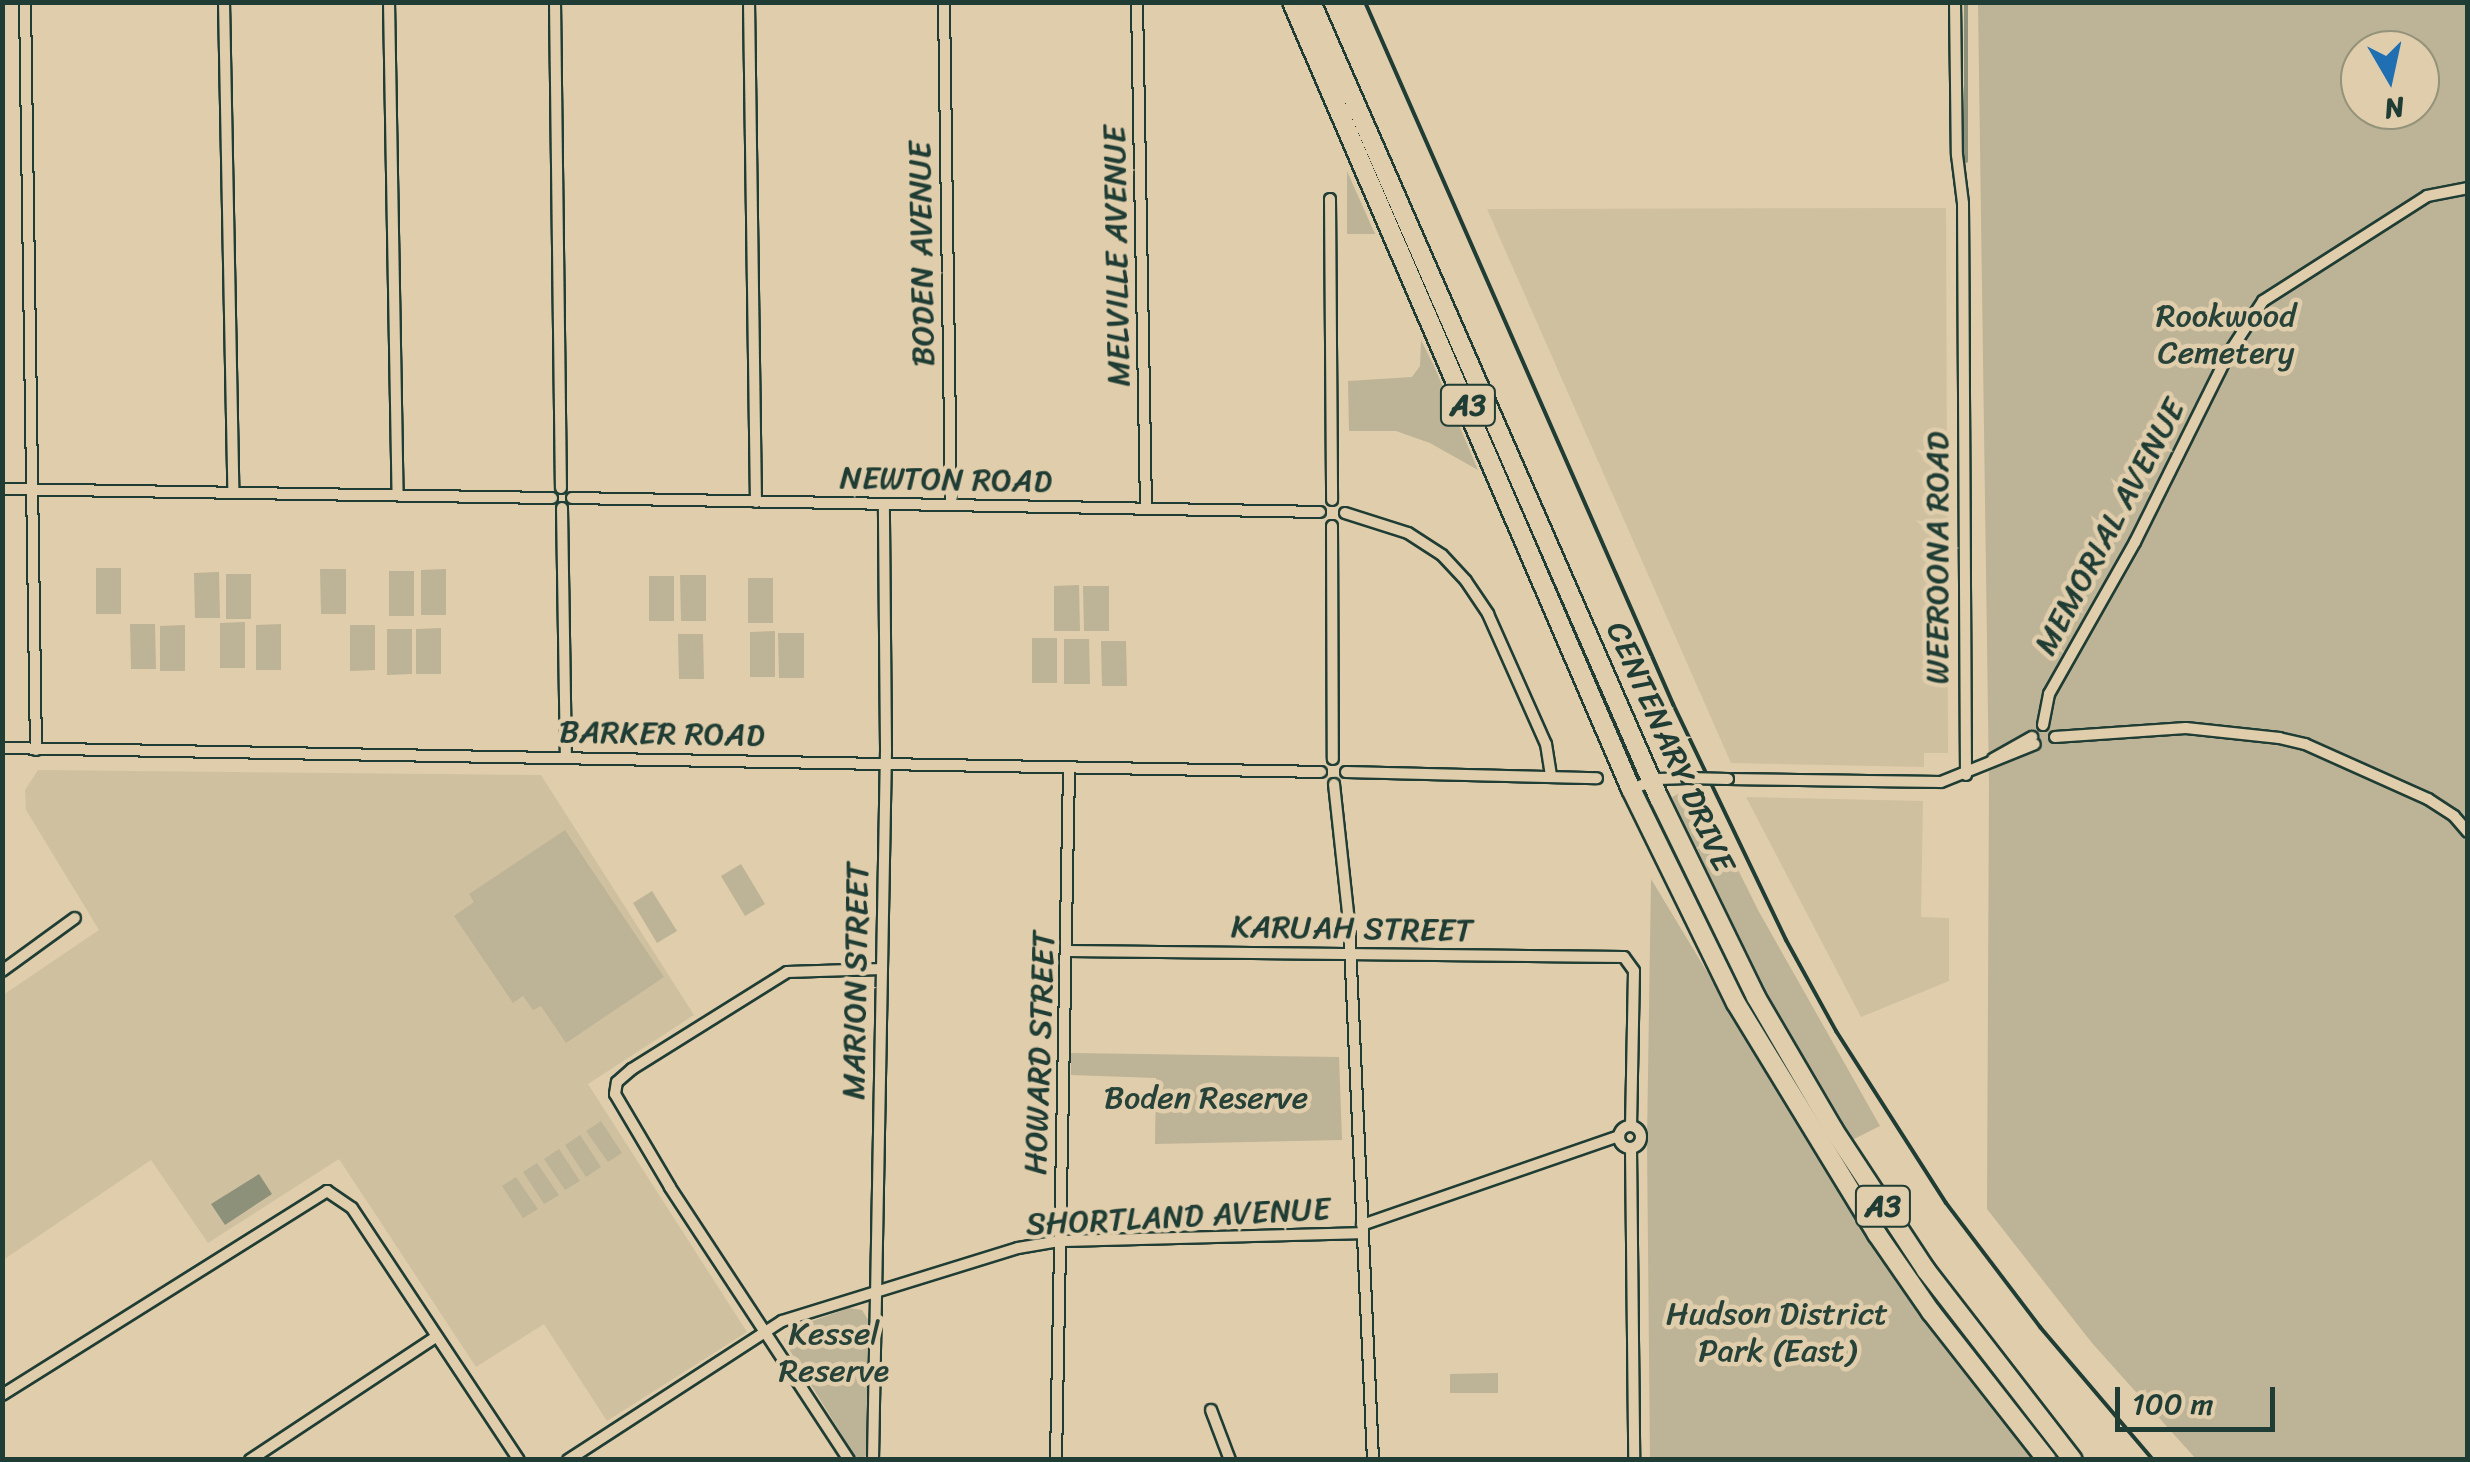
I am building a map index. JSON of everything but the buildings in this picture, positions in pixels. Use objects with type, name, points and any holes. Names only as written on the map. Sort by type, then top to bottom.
[{"type":"highway","name":"CENTENARY DRIVE","points":[[1292,2],[1631,789],[1736,1002],[1802,1118],[1932,1312],[2047,1460]]},
{"type":"highway","name":"CENTENARY DRIVE","points":[[1311,2],[1651,781],[1748,981],[1833,1129],[1926,1270],[2073,1460]]},
{"type":"street","points":[[25,2],[36,750]]},
{"type":"street","points":[[224,2],[233,492]]},
{"type":"street","points":[[388,2],[398,494]]},
{"type":"street","points":[[552,498],[561,488],[555,2]]},
{"type":"street","points":[[749,2],[756,502]]},
{"type":"street","name":"BODEN AVENUE","points":[[944,2],[951,505]]},
{"type":"street","name":"MELVILLE AVENUE","points":[[1137,2],[1146,508]]},
{"type":"street","name":"WEEROONA ROAD","points":[[1955,2],[1957,155],[1962,203],[1966,774]]},
{"type":"street","name":"MEMORIAL AVENUE","points":[[2042,725],[2049,694],[2135,542],[2229,353],[2263,300],[2427,196],[2468,188]]},
{"type":"street","points":[[1330,199],[1332,500],[1320,512],[1325,523],[1332,526],[1340,523],[1346,513]]},
{"type":"street","points":[[2,488],[552,498],[562,508],[566,756]]},
{"type":"street","points":[[561,488],[572,498],[562,508]]},
{"type":"street","name":"NEWTON ROAD","points":[[572,498],[1320,512]]},
{"type":"street","points":[[1332,500],[1343,505],[1346,513]]},
{"type":"street","name":"MARION STREET","points":[[873,1460],[886,764],[884,504]]},
{"type":"street","points":[[1346,513],[1408,533],[1442,555],[1466,581],[1488,614],[1546,744],[1551,777]]},
{"type":"street","points":[[1332,526],[1333,759],[1320,772],[1334,784],[1350,952],[1373,1460]]},
{"type":"street","points":[[1631,789],[1651,781],[1687,778],[1941,782],[2034,741],[2042,725],[2052,728],[2054,738]]},
{"type":"street","points":[[2034,741],[2047,747],[2054,738],[2186,728],[2279,738],[2304,744],[2428,798],[2454,816],[2468,832]]},
{"type":"street","name":"BARKER ROAD","points":[[2,748],[1320,772]]},
{"type":"street","points":[[1333,759],[1344,764],[1346,772]]},
{"type":"street","name":"HOWARD STREET","points":[[1056,1460],[1068,951],[1068,768]]},
{"type":"street","points":[[1334,784],[1346,772],[1597,778]]},
{"type":"street","points":[[2,971],[75,918]]},
{"type":"street","name":"KARUAH STREET","points":[[1068,951],[1624,957],[1632,964],[1631,1126]]},
{"type":"street","points":[[849,1460],[617,1100],[617,1082],[787,972],[882,969]]},
{"type":"street","points":[[1631,1148],[1622,1145],[1619,1136],[1631,1126],[1641,1138],[1631,1148],[1634,1460]]},
{"type":"street","name":"SHORTLAND AVENUE","points":[[568,1460],[766,1330],[876,1290],[1018,1248],[1060,1241],[1362,1229],[1619,1136]]},
{"type":"street","points":[[2,1395],[308,1199],[333,1192],[352,1208],[519,1460]]},
{"type":"street","points":[[250,1460],[436,1337]]},
{"type":"street","points":[[1212,1410],[1230,1460]]},
{"type":"shaded area","points":[[1946,208],[1948,753],[1924,753],[1924,767],[1731,763],[1487,209]]},
{"type":"shaded area","points":[[38,770],[541,775],[694,1015],[588,1084],[747,1332],[607,1421],[544,1324],[476,1367],[339,1159],[208,1243],[151,1160],[3,1260],[3,995],[99,930],[26,810],[25,790]]},
{"type":"shaded area","points":[[1746,797],[1923,801],[1921,917],[1949,918],[1949,981],[1861,1017]]},
{"type":"shaded area","points":[[259,1174],[272,1194],[225,1225],[211,1204]]},
{"type":"green space","name":"Rookwood Cemetery","points":[[1978,3],[2467,3],[2467,1459],[2196,1459],[2092,1343],[1987,1209],[1989,784]]},
{"type":"green space","points":[[1347,171],[1375,234],[1347,234]]},
{"type":"green space","points":[[1421,340],[1478,470],[1430,443],[1396,431],[1349,431],[1348,381],[1412,377],[1420,366]]},
{"type":"green space","points":[[96,568],[121,568],[121,614],[96,614]]},
{"type":"green space","points":[[320,569],[346,569],[346,614],[321,614]]},
{"type":"green space","points":[[446,569],[446,615],[421,615],[421,570]]},
{"type":"green space","points":[[389,571],[414,571],[414,616],[389,616]]},
{"type":"green space","points":[[219,572],[220,618],[195,618],[194,573]]},
{"type":"green space","points":[[226,574],[251,574],[251,619],[226,619]]},
{"type":"green space","points":[[680,575],[706,575],[706,621],[681,621]]},
{"type":"green space","points":[[649,576],[674,576],[674,621],[649,621]]},
{"type":"green space","points":[[748,578],[773,578],[773,623],[748,623]]},
{"type":"green space","points":[[1079,585],[1080,631],[1054,631],[1054,586]]},
{"type":"green space","points":[[1083,586],[1109,586],[1109,631],[1084,631]]},
{"type":"green space","points":[[245,622],[245,668],[220,668],[220,623]]},
{"type":"green space","points":[[130,624],[155,624],[156,669],[131,669]]},
{"type":"green space","points":[[281,624],[281,670],[256,670],[256,625]]},
{"type":"green space","points":[[185,625],[185,671],[160,671],[160,626]]},
{"type":"green space","points":[[350,625],[375,625],[375,670],[350,671]]},
{"type":"green space","points":[[441,628],[441,674],[416,674],[416,629]]},
{"type":"green space","points":[[387,629],[412,629],[412,674],[387,675]]},
{"type":"green space","points":[[775,631],[775,677],[750,677],[750,632]]},
{"type":"green space","points":[[778,633],[804,633],[804,678],[779,678]]},
{"type":"green space","points":[[678,634],[703,634],[704,679],[679,679]]},
{"type":"green space","points":[[1032,638],[1057,638],[1057,683],[1032,683]]},
{"type":"green space","points":[[1064,639],[1089,639],[1090,684],[1064,684]]},
{"type":"green space","points":[[1101,641],[1126,641],[1127,686],[1102,686]]},
{"type":"green space","points":[[1687,790],[1699,791],[1758,910],[1880,1126],[1852,1140],[1809,1071],[1743,955],[1688,839],[1672,797]]},
{"type":"green space","points":[[565,830],[664,977],[566,1043],[541,1006],[533,1010],[523,996],[513,1003],[454,916],[474,902],[469,894]]},
{"type":"green space","points":[[741,864],[765,904],[745,916],[721,876]]},
{"type":"green space","name":"Hudson District Park (East)","points":[[1651,879],[1881,1260],[2032,1459],[1650,1460],[1647,1140]]},
{"type":"green space","points":[[652,891],[677,931],[657,943],[633,903]]},
{"type":"green space","name":"Boden Reserve","points":[[1071,1053],[1339,1057],[1342,1140],[1155,1144],[1156,1078],[1071,1075]]},
{"type":"green space","points":[[601,1121],[622,1153],[608,1162],[586,1131]]},
{"type":"green space","points":[[580,1135],[601,1167],[586,1177],[565,1145]]},
{"type":"green space","points":[[559,1149],[580,1181],[565,1190],[544,1159]]},
{"type":"green space","points":[[537,1163],[559,1195],[544,1204],[523,1172]]},
{"type":"green space","points":[[516,1177],[538,1209],[523,1218],[502,1186]]},
{"type":"green space","name":"Kessel Reserve","points":[[849,1308],[862,1310],[872,1326],[867,1454],[863,1459],[855,1456],[784,1341],[790,1329]]},
{"type":"green space","points":[[1498,1373],[1498,1393],[1450,1393],[1450,1374]]},
{"type":"waterway","points":[[1966,2],[1966,161]]},
{"type":"railway","points":[[1365,2],[1673,704],[1786,940],[1836,1031],[1946,1203],[2040,1327],[2153,1460]]}]
